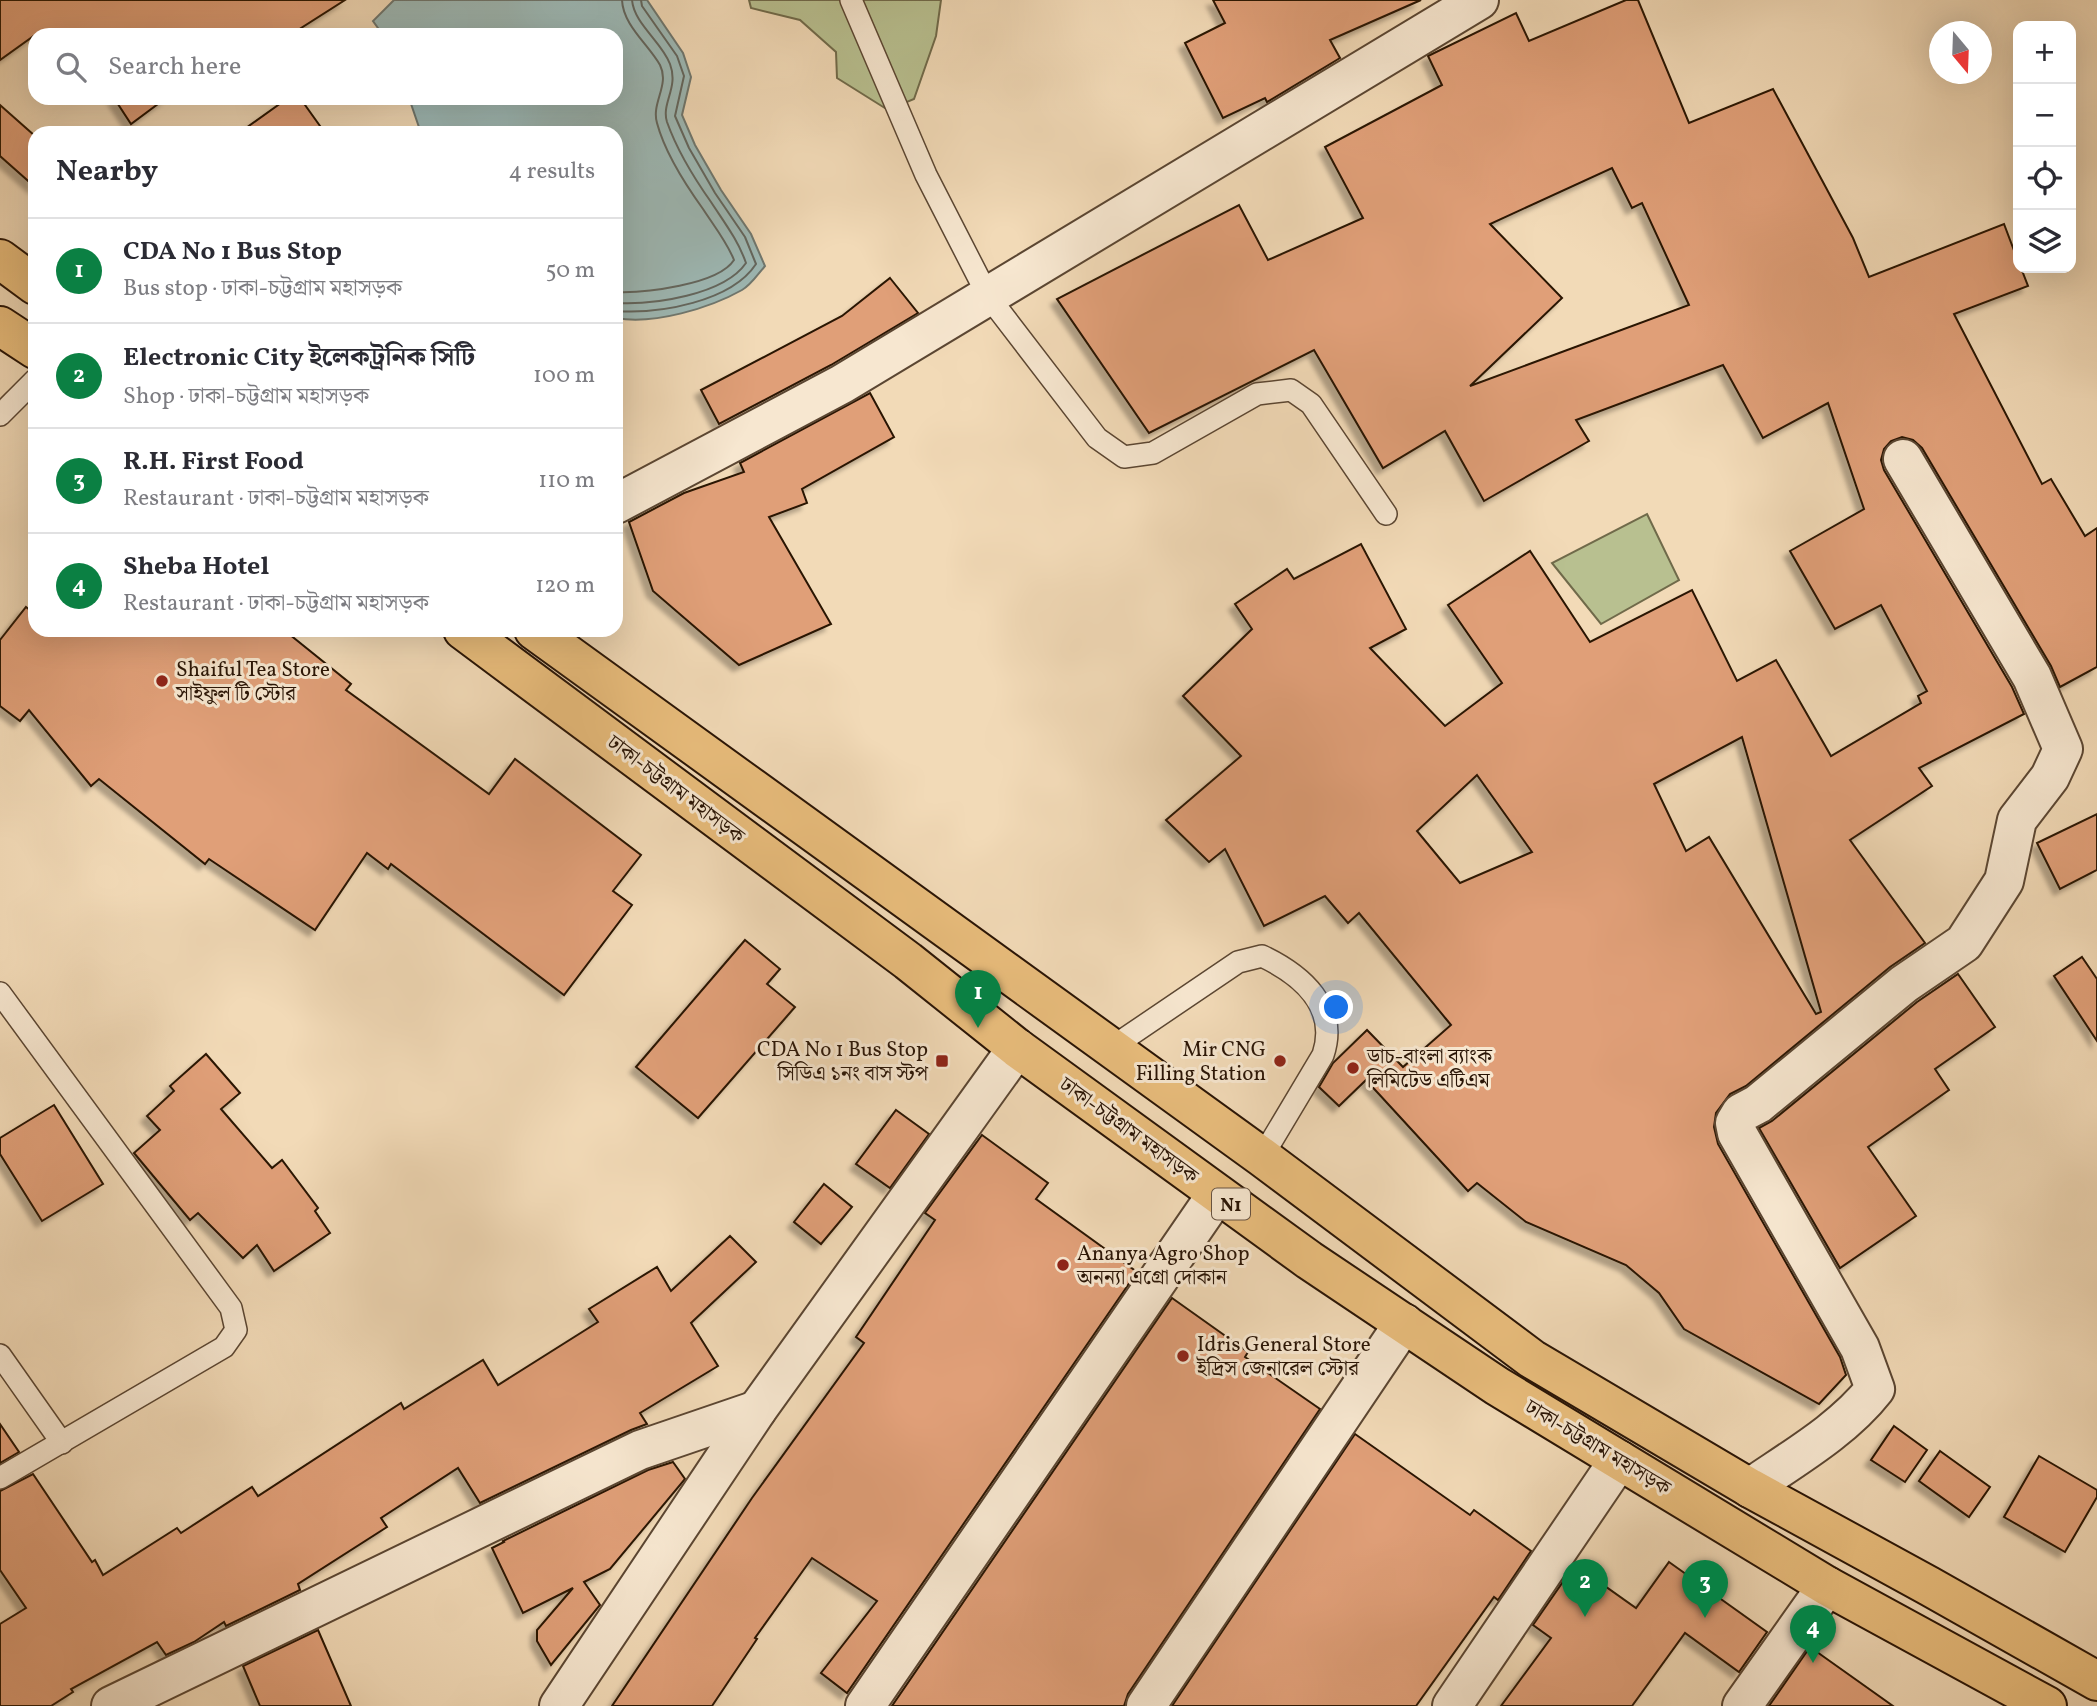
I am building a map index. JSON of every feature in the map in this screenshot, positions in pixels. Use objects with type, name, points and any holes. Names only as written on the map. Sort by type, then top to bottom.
[{"type":"highway","points":[[0,259],[28,280]]},
{"type":"highway","points":[[0,326],[28,344]]},
{"type":"highway","name":"ঢাকা-চট্টগ্রাম মহাসড়ক","points":[[472,637],[897,953],[1017,1048],[1309,1260],[1497,1386],[1619,1460],[1828,1586],[2047,1706]]},
{"type":"highway","name":"ঢাকা-চট্টগ্রাম মহাসড়ক","points":[[544,637],[1262,1157],[1532,1359],[1750,1488],[2097,1681]]},
{"type":"street","points":[[623,500],[842,384],[1479,0]]},
{"type":"street","points":[[1750,1488],[1832,1429],[1865,1402],[1875,1389],[1860,1348],[1737,1133],[1735,1123],[1741,1112],[1758,1104],[1893,993],[1964,943],[2004,881],[2017,820],[2050,777],[2063,749],[2032,677],[1903,459]]},
{"type":"street","points":[[559,1706],[757,1410],[1017,1048]]},
{"type":"street","points":[[865,1706],[1217,1194]]},
{"type":"street","points":[[1146,1706],[1404,1323]]},
{"type":"street","points":[[111,1706],[640,1450],[757,1410]]},
{"type":"street","points":[[1452,1706],[1619,1460]]},
{"type":"street","points":[[1742,1706],[1828,1586]]},
{"type":"lane","points":[[851,0],[926,175],[988,296],[1097,438],[1124,457],[1153,453],[1257,394],[1291,390],[1311,404],[1386,514]]},
{"type":"lane","points":[[0,415],[28,387]]},
{"type":"lane","points":[[1111,1048],[1238,962],[1262,956],[1289,971],[1317,998],[1325,1011],[1328,1041],[1323,1055],[1262,1157]]},
{"type":"lane","points":[[0,993],[231,1308],[236,1330],[224,1347],[0,1478]]},
{"type":"lane","points":[[0,1355],[62,1443]]},
{"type":"green space","points":[[749,0],[941,0],[936,36],[914,99],[888,110],[837,78],[836,52],[800,20],[751,8]]},
{"type":"green space","points":[[1647,514],[1679,580],[1601,624],[1552,563]]},
{"type":"water","points":[[394,0],[647,0],[683,53],[691,77],[682,115],[695,145],[751,234],[765,266],[742,290],[698,309],[664,317],[623,319],[623,126],[419,126],[411,105],[623,105],[623,28],[378,28],[373,21]]},
{"type":"building","points":[[0,0],[345,0],[301,28],[28,28],[28,40],[0,60]]},
{"type":"building","points":[[1213,0],[1421,0],[1330,40],[1340,58],[1267,102],[1265,98],[1223,118],[1185,43],[1225,23]]},
{"type":"building","points":[[1626,0],[1638,0],[1689,123],[1773,89],[1853,238],[1869,277],[2004,224],[2013,248],[2013,273],[2023,273],[2028,286],[1954,314],[2042,484],[2051,479],[2085,536],[2097,528],[2097,667],[2060,687],[2051,666],[1922,448],[1913,440],[1902,437],[1891,441],[1884,449],[1881,460],[1884,470],[2012,687],[2024,714],[1919,768],[1932,786],[1850,840],[1925,943],[1890,967],[1746,1086],[1730,1094],[1716,1113],[1714,1127],[1718,1144],[1840,1357],[1846,1375],[1819,1404],[1684,1329],[1659,1293],[1626,1265],[1526,1222],[1477,1183],[1468,1191],[1366,1080],[1339,1106],[1319,1087],[1333,1063],[1367,1030],[1403,1067],[1451,1025],[1359,913],[1348,923],[1325,896],[1264,926],[1225,849],[1209,862],[1166,820],[1241,756],[1183,696],[1252,629],[1235,604],[1287,569],[1294,579],[1361,544],[1406,629],[1370,648],[1445,726],[1502,683],[1448,605],[1530,551],[1590,642],[1692,590],[1737,681],[1776,660],[1831,756],[1921,703],[1918,696],[1927,691],[1881,605],[1835,629],[1790,551],[1864,509],[1828,403],[1763,438],[1723,365],[1576,420],[1589,441],[1484,501],[1445,431],[1383,468],[1314,350],[1149,433],[1057,299],[1239,205],[1268,260],[1363,218],[1325,147],[1442,85],[1428,56],[1516,13],[1529,41]],"holes":[[[1612,168],[1632,208],[1642,203],[1689,305],[1470,386],[1562,298],[1490,224]],[[1742,737],[1821,1012],[1816,1014],[1709,837],[1686,851],[1654,784]],[[1477,775],[1532,852],[1460,883],[1417,831]]]},
{"type":"building","points":[[0,105],[28,130],[28,181],[0,156]]},
{"type":"building","points":[[119,105],[157,105],[131,124]]},
{"type":"building","points":[[278,105],[305,105],[320,126],[249,126]]},
{"type":"building","points":[[890,278],[918,313],[831,365],[719,424],[701,390],[842,316]]},
{"type":"building","points":[[870,393],[894,437],[802,489],[807,503],[769,517],[831,624],[739,665],[653,591],[629,522],[684,493],[744,472],[740,463]]},
{"type":"building","points":[[26,607],[28,637],[293,637],[351,684],[346,690],[489,794],[515,759],[641,855],[613,891],[632,905],[564,995],[391,864],[388,869],[367,853],[315,930],[209,859],[205,864],[99,779],[91,786],[29,710],[20,721],[0,706],[0,640]]},
{"type":"building","points":[[2097,814],[2097,870],[2060,889],[2037,843]]},
{"type":"building","points":[[745,940],[780,969],[767,984],[795,1007],[698,1118],[636,1067]]},
{"type":"building","points":[[2082,957],[2097,979],[2097,1041],[2054,976]]},
{"type":"building","points":[[1958,974],[1995,1027],[1935,1069],[1949,1090],[1868,1147],[1916,1216],[1840,1268],[1759,1128],[1772,1121],[1917,1002]]},
{"type":"building","points":[[206,1054],[240,1093],[221,1109],[272,1168],[282,1160],[318,1208],[315,1211],[330,1233],[274,1271],[257,1245],[243,1258],[198,1213],[190,1220],[134,1153],[160,1130],[147,1116],[174,1091],[170,1086]]},
{"type":"building","points":[[54,1105],[103,1184],[42,1221],[0,1154],[0,1138]]},
{"type":"building","points":[[896,1110],[929,1134],[890,1188],[856,1164]]},
{"type":"building","points":[[982,1135],[1048,1183],[1036,1199],[1137,1272],[847,1693],[821,1673],[877,1601],[812,1558],[755,1638],[757,1639],[712,1706],[612,1706],[752,1498],[864,1343],[856,1337],[935,1220],[925,1213]]},
{"type":"building","points":[[824,1184],[852,1207],[821,1244],[794,1222]]},
{"type":"building","points":[[730,1236],[756,1262],[691,1323],[718,1366],[640,1413],[647,1424],[480,1503],[458,1468],[381,1518],[387,1527],[298,1584],[300,1590],[226,1626],[224,1622],[194,1642],[166,1655],[157,1642],[71,1689],[73,1692],[51,1706],[0,1706],[0,1624],[26,1608],[0,1570],[0,1491],[33,1474],[103,1575],[177,1528],[181,1533],[252,1487],[258,1496],[401,1403],[404,1409],[483,1360],[498,1385],[598,1322],[589,1309],[657,1267],[671,1291]]},
{"type":"building","points":[[1172,1298],[1248,1352],[1245,1357],[1320,1409],[1128,1694],[1124,1706],[892,1706]]},
{"type":"building","points":[[0,1424],[19,1452],[0,1463]]},
{"type":"building","points":[[1894,1426],[1927,1450],[1905,1482],[1871,1460]]},
{"type":"building","points":[[1355,1434],[1470,1515],[1474,1510],[1531,1551],[1498,1600],[1494,1597],[1416,1706],[1172,1706]]},
{"type":"building","points":[[1940,1451],[1990,1487],[1969,1517],[1919,1481]]},
{"type":"building","points":[[2039,1456],[2097,1490],[2097,1497],[2065,1552],[2004,1517]]},
{"type":"building","points":[[673,1462],[685,1479],[610,1569],[584,1582],[600,1605],[551,1665],[537,1641],[537,1630],[573,1588],[523,1613],[492,1548],[648,1470]]},
{"type":"building","points":[[1669,1562],[1767,1632],[1739,1672],[1685,1633],[1632,1706],[1501,1706],[1551,1638],[1533,1625],[1567,1576],[1577,1583],[1585,1572],[1636,1608]]},
{"type":"building","points":[[318,1630],[351,1706],[260,1706],[243,1666]]},
{"type":"building","points":[[1810,1647],[1893,1706],[1769,1706]]},
{"type":"place","name":"Shaiful Tea Store সাইফুল টি স্টোর","points":[[162,681]]},
{"type":"place","name":"CDA No 1 Bus Stop","points":[[978,1028]]},
{"type":"place","name":"CDA No 1 Bus Stop সিডিএ ১নং বাস স্টপ","points":[[942,1061]]},
{"type":"place","name":"Mir CNG Filling Station","points":[[1280,1061]]},
{"type":"place","name":"ডাচ-বাংলা ব্যাংক লিমিটেড এটিএম","points":[[1353,1068]]},
{"type":"place","name":"Ananya Agro Shop অনন্যা এগ্রো দোকান","points":[[1063,1265]]},
{"type":"place","name":"Idris General Store ইদ্রিস জেনারেল স্টোর","points":[[1183,1356]]},
{"type":"place","name":"Electronic City ইলেকট্রনিক সিটি","points":[[1585,1617]]},
{"type":"place","name":"R.H. First Food","points":[[1705,1618]]},
{"type":"place","name":"Sheba Hotel","points":[[1813,1663]]}]
